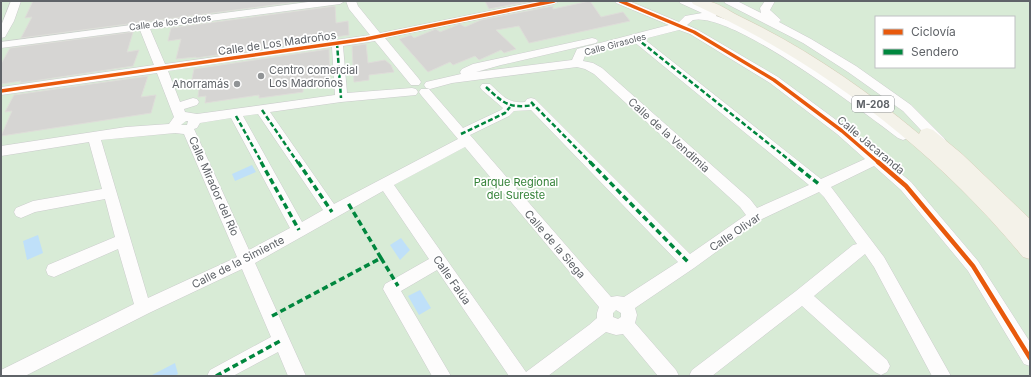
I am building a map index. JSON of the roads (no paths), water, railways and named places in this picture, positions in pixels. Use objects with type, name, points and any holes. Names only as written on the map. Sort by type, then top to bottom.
[{"type":"main road","name":"M-208","points":[[697,1],[750,26],[823,69],[884,112],[926,147],[974,192],[1030,251]]},
{"type":"main road","name":"M-208","points":[[716,1],[792,39],[848,74],[903,114],[956,158],[1030,230]]},
{"type":"street","points":[[1,35],[9,21],[16,1]]},
{"type":"street","name":"Calle de los Cedros","points":[[1,45],[340,1]]},
{"type":"street","name":"Calle de la Siega","points":[[351,1],[353,7],[418,87],[613,311]]},
{"type":"street","name":"Calle de Los Madroños","points":[[1,91],[378,37],[554,1]]},
{"type":"street","name":"Calle Jacaranda","points":[[620,1],[694,32],[774,80],[842,131],[906,186],[973,266],[1030,358]]},
{"type":"street","name":"Calle Girasoles","points":[[452,79],[477,67],[578,53],[675,24],[684,11],[680,4],[675,1]]},
{"type":"street","points":[[684,1],[728,21],[814,71],[908,139],[926,147]]},
{"type":"street","points":[[729,1],[807,41]]},
{"type":"street","points":[[770,1],[765,6],[767,14],[852,69],[907,108],[956,158]]},
{"type":"street","name":"Calle Girasoles","points":[[262,110],[418,87],[578,53],[636,38],[689,18],[699,16],[713,18],[774,47]]},
{"type":"street","name":"Calle Mirador del Río","points":[[145,26],[184,121],[297,376]]},
{"type":"street","points":[[636,38],[829,193],[879,262],[942,376]]},
{"type":"street","points":[[337,43],[341,98]]},
{"type":"street","name":"Calle de la Vendimia","points":[[578,53],[589,66],[598,71],[744,203],[755,216]]},
{"type":"street","points":[[486,88],[507,110],[524,107],[533,103],[689,264]]},
{"type":"street","points":[[184,121],[193,102]]},
{"type":"street","points":[[184,121],[236,116],[262,110]]},
{"type":"street","points":[[1,151],[126,132],[184,121],[262,110]]},
{"type":"street","points":[[262,110],[332,212]]},
{"type":"street","name":"Calle de la Simiente","points":[[7,376],[143,308],[246,260],[386,184],[507,110]]},
{"type":"street","points":[[236,116],[299,230]]},
{"type":"street","points":[[94,137],[143,308]]},
{"type":"street","name":"Calle Olivar","points":[[533,376],[596,331],[613,311],[689,264],[755,216],[875,160]]},
{"type":"street","name":"Calle Falúa","points":[[386,184],[519,376]]},
{"type":"street","points":[[21,212],[33,208],[110,193]]},
{"type":"street","points":[[54,270],[123,240]]},
{"type":"street","points":[[698,376],[802,296],[858,250],[868,247]]},
{"type":"street","points":[[439,262],[391,289],[442,376]]},
{"type":"street","points":[[802,296],[881,366]]},
{"type":"street","points":[[613,311],[616,326],[625,324],[670,376]]},
{"type":"street","points":[[216,376],[282,340]]},
{"type":"water","points":[[252,165],[256,172],[235,181],[232,174]]},
{"type":"water","points":[[38,235],[43,253],[27,260],[23,241]]},
{"type":"water","points":[[401,238],[410,250],[400,260],[390,245]]},
{"type":"water","points":[[420,290],[431,308],[419,315],[408,296]]},
{"type":"water","points":[[175,363],[178,374],[174,376],[152,375]]},
{"type":"place","name":"Centro comercial Los Madroños","points":[[261,76]]},
{"type":"place","name":"Ahorramás","points":[[237,84]]},
{"type":"park label","name":"Parque Regional del Sureste","points":[[516,188]]}]
